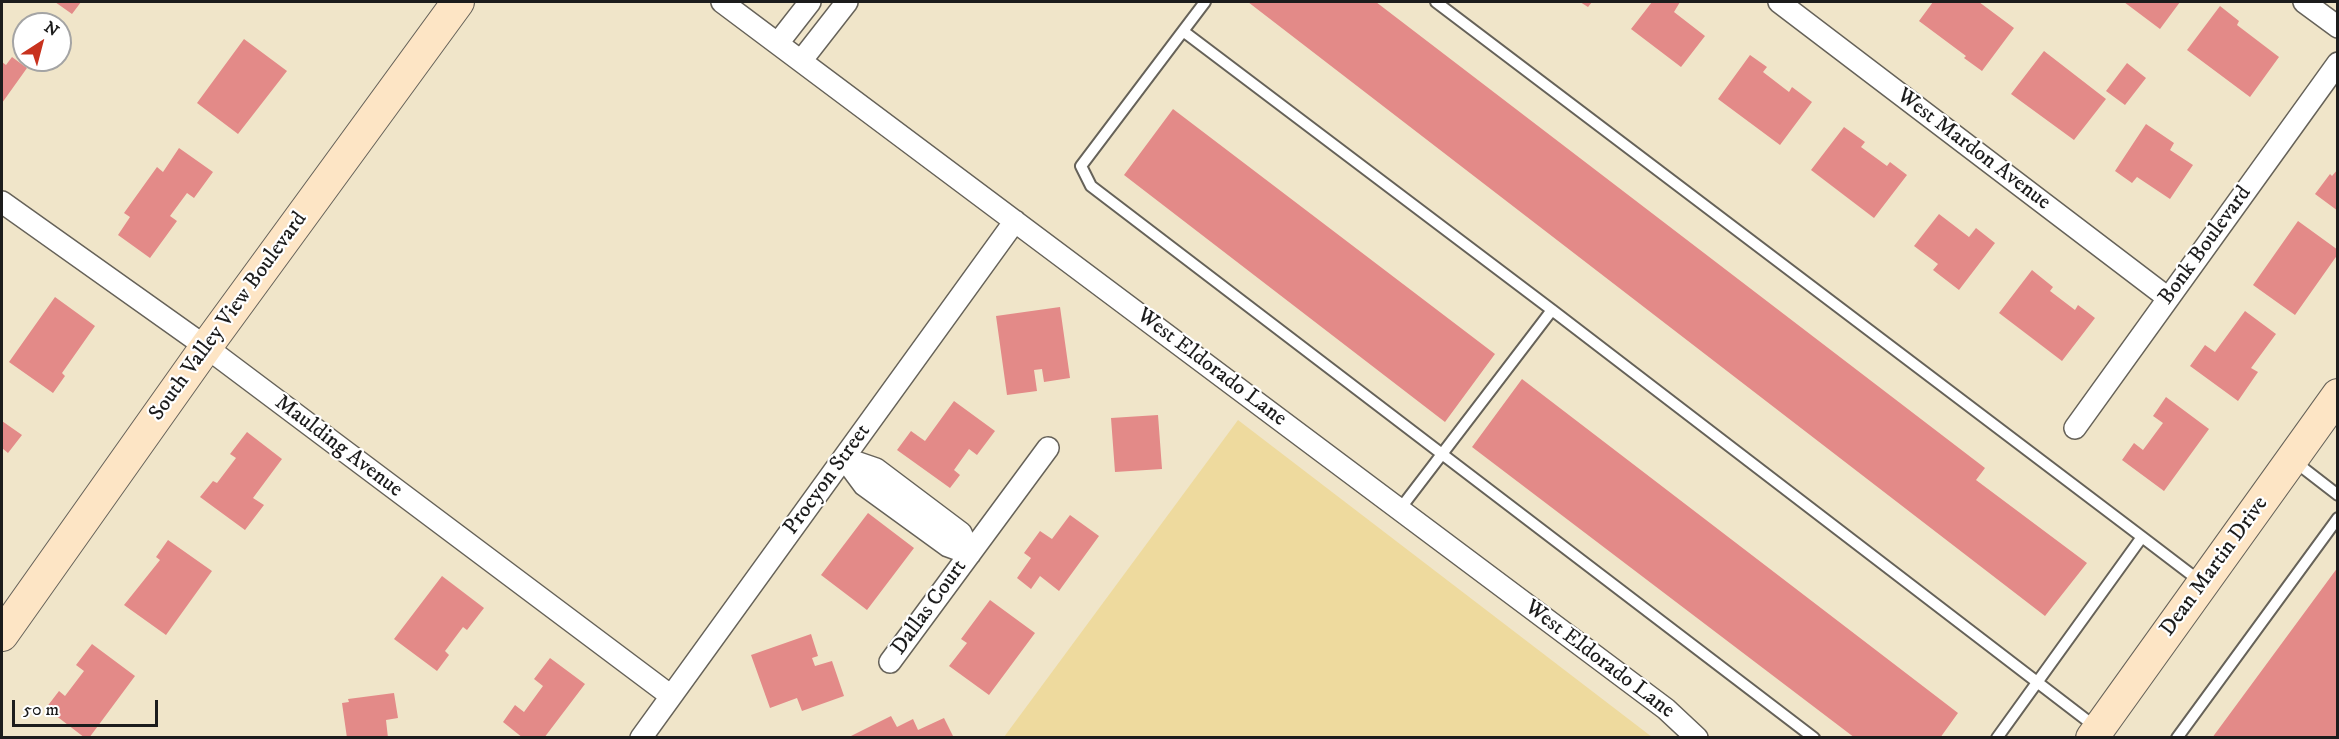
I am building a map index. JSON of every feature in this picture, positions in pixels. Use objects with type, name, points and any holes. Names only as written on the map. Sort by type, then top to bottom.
[{"type":"main road","name":"South Valley View Boulevard","points":[[2,635],[206,347],[458,2]]},
{"type":"main road","name":"Dean Martin Drive","points":[[2095,733],[2337,395]]},
{"type":"street","name":"West Eldorado Lane","points":[[722,2],[1666,709],[1697,738]]},
{"type":"street","points":[[778,43],[810,2]]},
{"type":"street","points":[[801,61],[847,2]]},
{"type":"street","name":"West Mardon Avenue","points":[[1779,2],[2168,298]]},
{"type":"street","points":[[2304,2],[2337,27]]},
{"type":"street","name":"Bonk Boulevard","points":[[2075,428],[2337,63]]},
{"type":"street","name":"Maulding Avenue","points":[[2,202],[206,347],[671,696]]},
{"type":"street","name":"Procyon Street","points":[[641,738],[1015,221]]},
{"type":"street","name":"Dallas Court","points":[[890,662],[1048,448]]},
{"type":"street","name":"Dallas Court","points":[[844,458],[876,469],[962,533],[970,554]]},
{"type":"lane","points":[[1205,2],[1081,166],[1090,186],[1814,738]]},
{"type":"lane","points":[[1436,2],[2203,584]]},
{"type":"lane","points":[[1184,31],[1552,310],[2036,683],[2095,733]]},
{"type":"lane","points":[[1400,509],[1552,310]]},
{"type":"lane","points":[[2291,459],[2337,495]]},
{"type":"lane","points":[[2177,738],[2337,518]]},
{"type":"lane","points":[[1997,738],[2142,537]]},
{"type":"sand","points":[[1238,420],[1652,737],[1004,737]]},
{"type":"building","points":[[55,2],[81,2],[72,14]]},
{"type":"building","points":[[1248,2],[1376,2],[1985,468],[1976,480],[2087,563],[2045,616]]},
{"type":"building","points":[[1580,2],[1592,2],[1588,7]]},
{"type":"building","points":[[1652,2],[1680,2],[1674,12],[1705,36],[1681,67],[1631,29]]},
{"type":"building","points":[[1933,2],[1979,2],[2014,28],[1982,71],[1964,58],[1966,56],[1919,21]]},
{"type":"building","points":[[2124,2],[2180,2],[2160,29]]},
{"type":"building","points":[[2220,6],[2239,21],[2237,25],[2279,57],[2250,97],[2187,50]]},
{"type":"building","points":[[244,39],[287,71],[238,134],[197,103]]},
{"type":"building","points":[[2044,51],[2106,99],[2074,140],[2011,94]]},
{"type":"building","points":[[1750,55],[1767,67],[1763,72],[1789,92],[1792,87],[1812,102],[1780,145],[1718,99]]},
{"type":"building","points":[[12,57],[12,72],[24,72],[2,103],[2,62],[6,65]]},
{"type":"building","points":[[2127,63],[2146,78],[2125,105],[2106,91]]},
{"type":"building","points":[[1173,109],[1495,354],[1445,422],[1124,175]]},
{"type":"building","points":[[2146,124],[2174,143],[2170,150],[2193,165],[2170,199],[2137,177],[2132,183],[2115,171]]},
{"type":"building","points":[[1844,127],[1865,142],[1861,147],[1887,166],[1890,162],[1907,175],[1874,218],[1811,170]]},
{"type":"building","points":[[179,148],[213,172],[194,198],[187,193],[170,216],[177,221],[150,258],[118,235],[130,217],[124,213],[157,167],[163,172]]},
{"type":"building","points":[[2338,169],[2338,211],[2315,194],[2330,174],[2332,176]]},
{"type":"building","points":[[1939,214],[1969,237],[1976,228],[1995,243],[1959,290],[1933,270],[1938,264],[1914,246]]},
{"type":"building","points":[[2298,221],[2338,250],[2338,254],[2295,315],[2253,285]]},
{"type":"building","points":[[2032,270],[2053,287],[2050,291],[2075,310],[2078,305],[2095,318],[2062,361],[1999,313]]},
{"type":"building","points":[[55,297],[95,326],[62,373],[65,376],[53,393],[9,362]]},
{"type":"building","points":[[1060,307],[1070,378],[1044,382],[1042,369],[1034,370],[1037,391],[1007,395],[996,316]]},
{"type":"building","points":[[2245,311],[2276,334],[2251,368],[2258,372],[2238,401],[2190,366],[2205,345],[2215,352]]},
{"type":"building","points":[[1522,379],[1958,713],[1940,738],[1855,738],[1472,447]]},
{"type":"building","points":[[2166,397],[2209,429],[2164,491],[2122,460],[2134,443],[2143,450],[2163,423],[2153,416]]},
{"type":"building","points":[[954,401],[995,431],[977,455],[969,449],[954,470],[960,475],[950,488],[897,450],[911,431],[925,441]]},
{"type":"building","points":[[1158,415],[1162,469],[1115,472],[1111,418]]},
{"type":"building","points":[[2,421],[22,435],[8,453],[2,448]]},
{"type":"building","points":[[247,432],[282,459],[253,498],[264,505],[245,530],[200,497],[213,481],[217,483],[236,458],[230,454]]},
{"type":"building","points":[[868,513],[914,548],[867,610],[821,575]]},
{"type":"building","points":[[1070,515],[1099,536],[1059,591],[1040,576],[1031,589],[1017,578],[1031,558],[1024,553],[1040,531],[1052,539]]},
{"type":"building","points":[[168,540],[212,571],[166,635],[124,605],[160,560],[156,557]]},
{"type":"building","points":[[2338,567],[2338,738],[2212,738]]},
{"type":"building","points":[[442,576],[484,608],[467,630],[463,627],[445,651],[449,655],[437,671],[394,639]]},
{"type":"building","points":[[990,600],[1035,633],[989,695],[949,666],[967,643],[961,639]]},
{"type":"building","points":[[811,634],[818,656],[812,658],[815,666],[832,661],[844,696],[802,711],[797,698],[770,708],[751,655]]},
{"type":"building","points":[[92,644],[135,676],[89,738],[85,738],[46,708],[59,691],[65,696],[84,671],[76,665]]},
{"type":"building","points":[[550,658],[585,684],[544,738],[523,738],[503,722],[515,705],[524,712],[543,686],[534,679]]},
{"type":"building","points":[[394,693],[398,718],[386,720],[388,738],[347,738],[342,703],[349,702],[348,699]]},
{"type":"building","points":[[891,716],[897,727],[913,719],[918,730],[944,718],[953,736],[847,738]]}]
